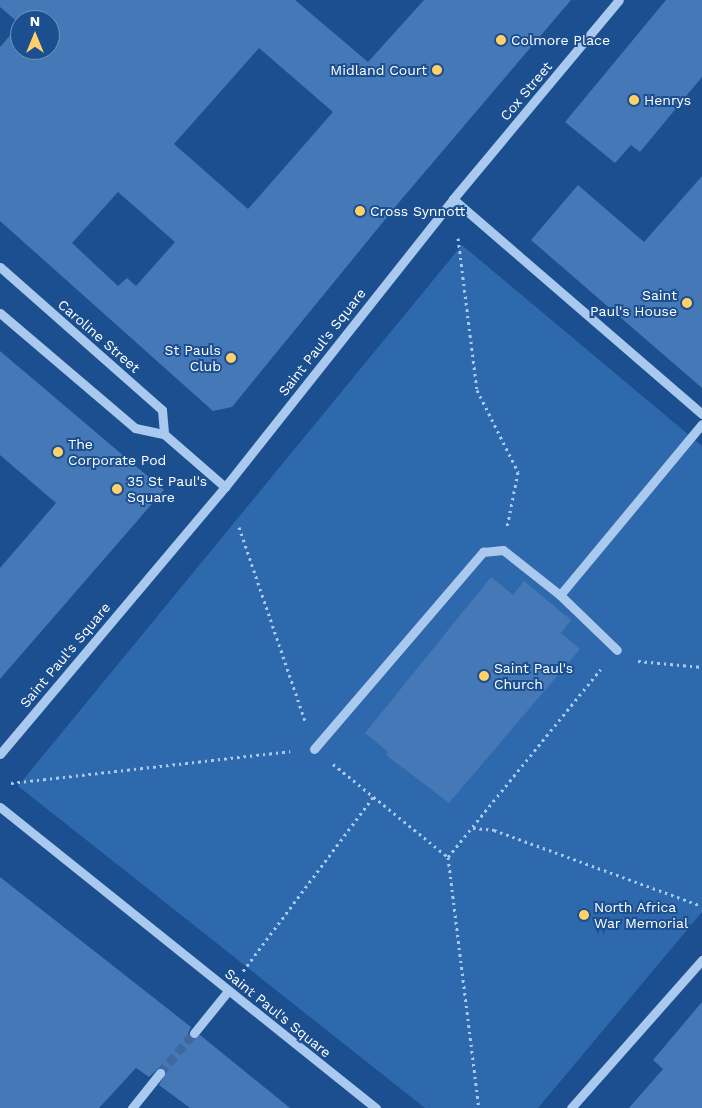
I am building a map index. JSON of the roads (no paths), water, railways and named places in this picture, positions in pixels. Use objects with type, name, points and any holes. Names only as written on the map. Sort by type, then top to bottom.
[{"type":"street","name":"Cox Street","points":[[453,199],[619,0]]},
{"type":"street","points":[[453,199],[702,414]]},
{"type":"street","name":"Saint Paul's Square","points":[[0,754],[225,487],[453,199]]},
{"type":"street","name":"Caroline Street","points":[[0,267],[162,410],[164,434]]},
{"type":"street","points":[[0,313],[135,428],[164,434],[225,487]]},
{"type":"street","points":[[560,595],[702,424]]},
{"type":"street","points":[[314,749],[484,552],[503,550],[560,595],[617,650]]},
{"type":"street","name":"Saint Paul's Square","points":[[0,807],[376,1108]]},
{"type":"street","points":[[571,1108],[702,960]]},
{"type":"street","points":[[194,1032],[228,991]]},
{"type":"street","points":[[132,1108],[160,1073]]},
{"type":"tunnel","points":[[160,1073],[194,1033]]},
{"type":"place","name":"Colmore Place","points":[[501,40]]},
{"type":"place","name":"Midland Court","points":[[437,70]]},
{"type":"place","name":"Henrys","points":[[634,100]]},
{"type":"place","name":"Cross Synnott","points":[[360,211]]},
{"type":"place","name":"Saint Paul's House","points":[[687,303]]},
{"type":"place","name":"St Pauls Club","points":[[231,358]]},
{"type":"place","name":"The Corporate Pod","points":[[58,452]]},
{"type":"place","name":"35 St Paul's Square","points":[[117,489]]},
{"type":"place","name":"Saint Paul's Church","points":[[484,676]]},
{"type":"place","name":"North Africa War Memorial","points":[[584,915]]}]
